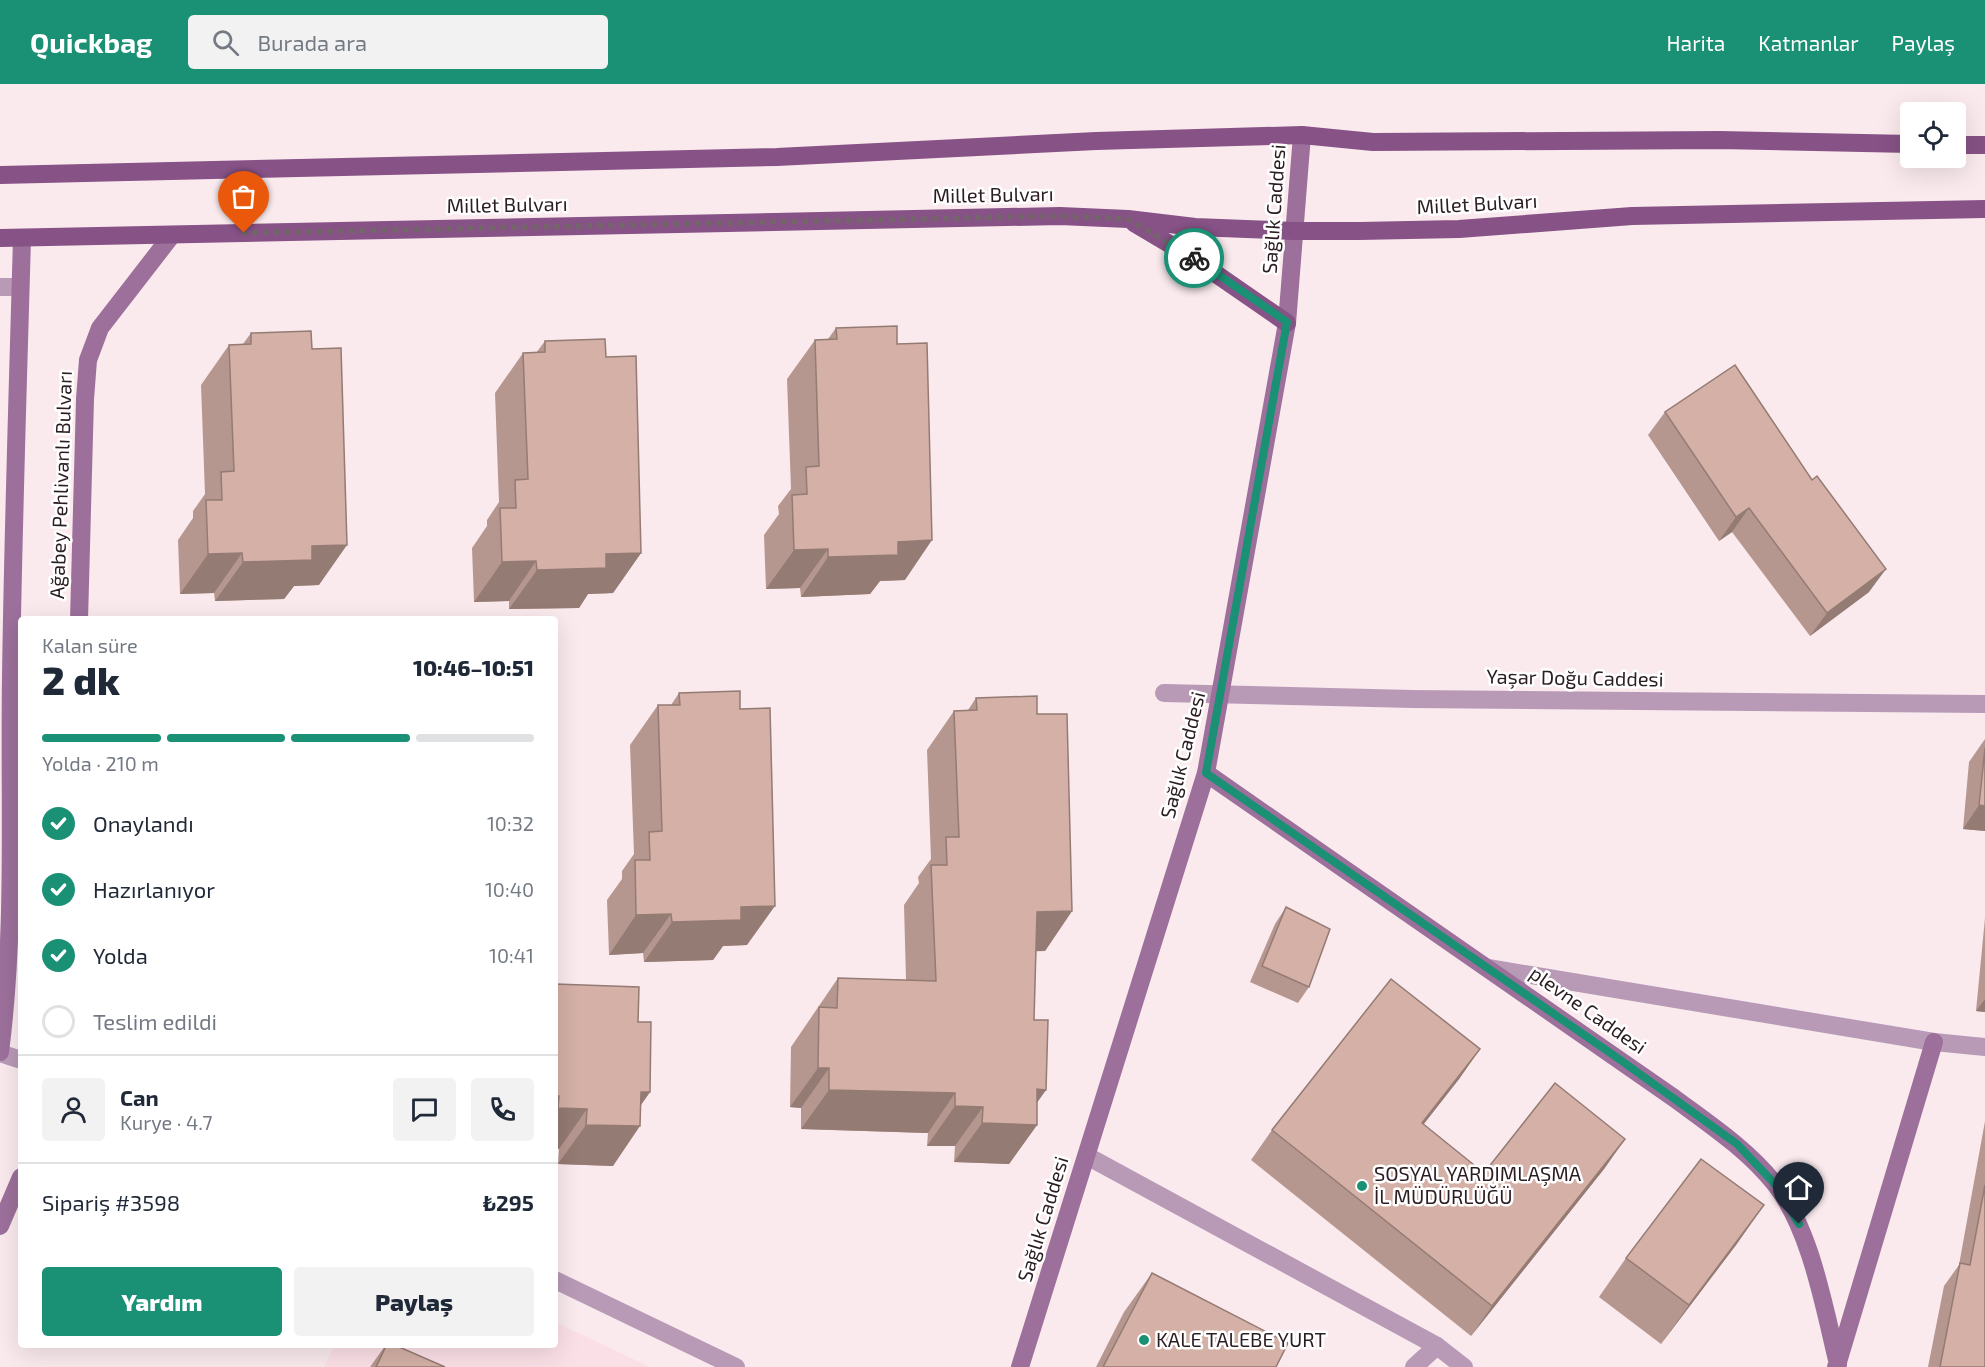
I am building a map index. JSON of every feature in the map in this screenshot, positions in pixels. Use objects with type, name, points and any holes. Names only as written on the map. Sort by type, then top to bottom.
[{"type":"main road","points":[[0,175],[777,157],[1096,141],[1302,135],[1373,142],[1720,140],[1900,144]]},
{"type":"main road","points":[[1966,145],[1985,145]]},
{"type":"main road","name":"Millet Bulvarı","points":[[0,238],[1049,216],[1128,219],[1195,227],[1295,231],[1459,229],[1632,216],[1985,209]]},
{"type":"main road","points":[[1128,219],[1193,258],[1287,322]]},
{"type":"street","name":"Sağlık Caddesi","points":[[1020,1367],[1206,773],[1287,322],[1302,135]]},
{"type":"street","name":"Ağabey Pehlivanlı Bulvarı","points":[[79,616],[88,360],[100,328],[172,235]]},
{"type":"street","points":[[18,1059],[0,1052],[7,998],[9,948],[11,675],[22,238]]},
{"type":"street","points":[[0,286],[20,287]]},
{"type":"street","name":"Yaşar Doğu Caddesi","points":[[1164,693],[1412,699],[1985,704]]},
{"type":"street","name":"plevne Caddesi","points":[[1206,773],[1737,1144],[1775,1184],[1799,1224],[1816,1279],[1837,1365]]},
{"type":"street","points":[[1488,968],[1934,1042],[1985,1047]]},
{"type":"street","points":[[1837,1365],[1934,1042]]},
{"type":"street","points":[[1087,1156],[1437,1346],[1464,1367]]},
{"type":"street","points":[[0,1226],[18,1184]]},
{"type":"street","points":[[558,1281],[736,1367]]},
{"type":"street","points":[[1414,1367],[1437,1346]]},
{"type":"shaded area","points":[[558,1323],[650,1367],[324,1367],[333,1348],[558,1348]]},
{"type":"building","points":[[897,326],[897,344],[927,343],[932,540],[898,542],[898,555],[828,557],[828,549],[794,550],[792,495],[807,494],[806,467],[819,466],[815,340],[837,339],[836,328]]},
{"type":"building","points":[[311,331],[312,349],[341,348],[347,545],[312,546],[312,560],[243,562],[242,553],[208,554],[206,500],[222,500],[221,472],[234,471],[229,345],[251,344],[251,333]]},
{"type":"building","points":[[605,339],[606,357],[636,356],[641,553],[606,554],[606,568],[537,570],[536,561],[502,562],[500,508],[516,508],[515,480],[528,479],[523,353],[545,352],[545,341]]},
{"type":"building","points":[[1735,365],[1812,480],[1817,476],[1886,569],[1827,613],[1749,508],[1736,517],[1665,412]]},
{"type":"building","points":[[740,691],[740,709],[770,708],[775,906],[741,907],[741,920],[672,922],[671,914],[636,915],[635,860],[650,860],[649,832],[662,831],[658,705],[680,705],[679,693]]},
{"type":"building","points":[[1037,696],[1037,714],[1067,714],[1072,911],[1037,912],[1034,1020],[1048,1020],[1046,1090],[1037,1089],[1037,1125],[982,1123],[983,1107],[955,1106],[955,1093],[829,1090],[829,1068],[818,1068],[819,1007],[837,1008],[838,978],[936,981],[931,865],[947,865],[946,837],[959,837],[954,711],[977,710],[976,698]]},
{"type":"building","points":[[1985,748],[1985,806],[1979,805]]},
{"type":"building","points":[[1286,907],[1330,929],[1309,987],[1262,966]]},
{"type":"building","name":"SOSYAL YARDIMLAŞMA İL MÜDÜRLÜĞÜ","points":[[1391,979],[1480,1049],[1422,1123],[1484,1173],[1555,1083],[1625,1139],[1492,1306],[1272,1130]]},
{"type":"building","points":[[558,984],[639,987],[638,1022],[651,1022],[650,1092],[641,1092],[640,1126],[586,1125],[587,1109],[558,1108]]},
{"type":"building","points":[[1701,1159],[1764,1205],[1689,1305],[1626,1258]]},
{"type":"building","points":[[1985,1185],[1985,1367],[1940,1367],[1960,1263],[1970,1265]]},
{"type":"building","points":[[1152,1273],[1288,1343],[1276,1367],[1103,1367]]},
{"type":"building","points":[[385,1348],[402,1348],[445,1367],[376,1367]]},
{"type":"way so far","points":[[244,233],[1060,216],[1128,219],[1194,258]]},
{"type":"place","name":"SOSYAL YARDIMLAŞMA İL MÜDÜRLÜĞÜ","points":[[1362,1186]]},
{"type":"place","name":"KALE TALEBE YURT","points":[[1144,1340]]},
{"type":"route","points":[[1194,258],[1287,322],[1206,773],[1619,1059],[1737,1144],[1775,1184],[1799,1224]]}]
